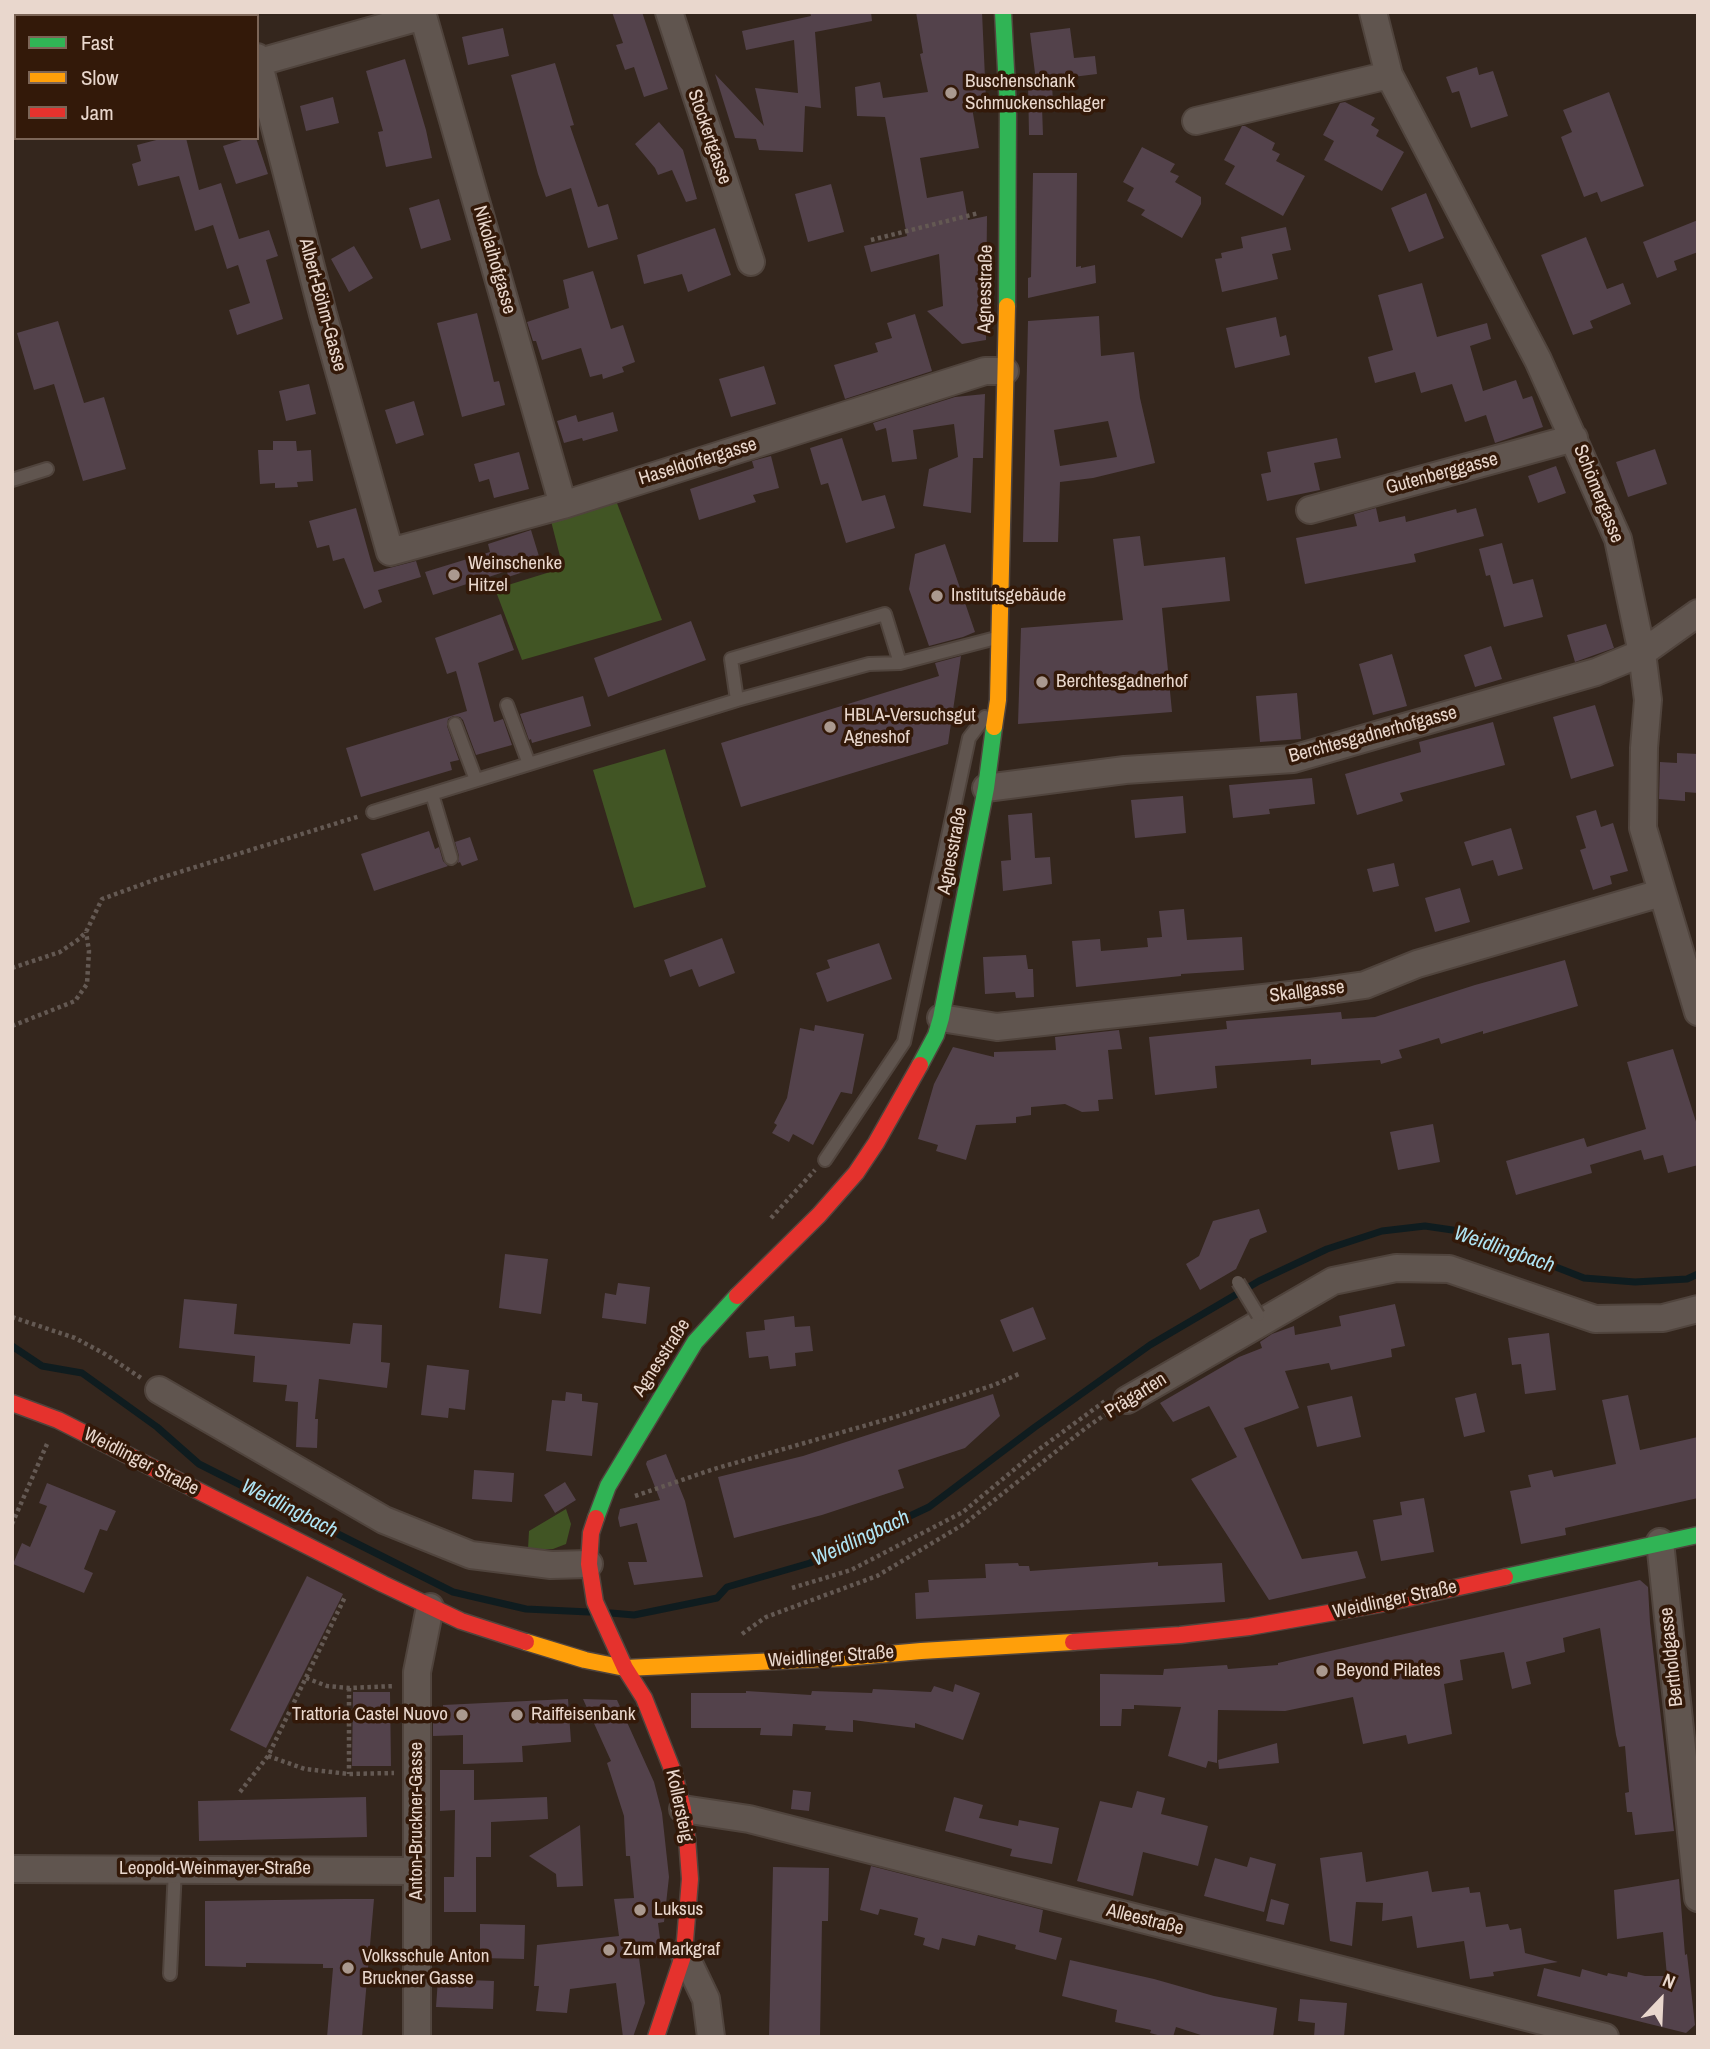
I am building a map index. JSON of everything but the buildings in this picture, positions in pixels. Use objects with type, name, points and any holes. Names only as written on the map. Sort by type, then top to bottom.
[{"type":"street","name":"Stockertgasse","points":[[669,12],[751,262]]},
{"type":"street","name":"Agnesstraße","points":[[582,1570],[601,1501],[701,1333],[819,1215],[866,1158],[922,1063],[941,1018],[986,788],[998,700],[1008,109],[1003,12]]},
{"type":"street","name":"Schömergasse","points":[[1373,12],[1389,75],[1538,360],[1618,539],[1642,653],[1648,700],[1644,748],[1643,828],[1698,1012]]},
{"type":"street","name":"Nikolaihofgasse","points":[[259,59],[423,14],[563,505]]},
{"type":"street","name":"Albert-Böhm-Gasse","points":[[259,59],[323,314],[390,552]]},
{"type":"street","points":[[1196,121],[1389,75]]},
{"type":"street","name":"Haseldorfergasse","points":[[390,552],[563,505],[985,372],[1005,371]]},
{"type":"street","name":"Gutenberggasse","points":[[1310,510],[1574,438]]},
{"type":"street","name":"Berchtesgadnerhofgasse","points":[[986,788],[1125,771],[1293,760],[1596,672],[1642,653],[1698,613]]},
{"type":"street","name":"Skallgasse","points":[[941,1018],[997,1027],[1365,985],[1417,964],[1661,893]]},
{"type":"street","name":"Prägarten","points":[[1127,1400],[1260,1319],[1333,1281],[1396,1268],[1449,1269],[1595,1319],[1663,1318],[1698,1310]]},
{"type":"street","points":[[159,1390],[384,1520],[471,1555],[582,1570],[606,1630],[625,1668]]},
{"type":"street","name":"Weidlinger Straße","points":[[12,1402],[58,1420],[461,1621],[585,1660],[625,1668],[844,1658],[1235,1629],[1386,1603],[1698,1535]]},
{"type":"street","name":"Bertholdgasse","points":[[1660,1542],[1698,1898]]},
{"type":"street","name":"Anton-Bruckner-Gasse","points":[[417,2037],[417,1672],[430,1606]]},
{"type":"street","name":"Kollersteig","points":[[625,1668],[644,1698],[674,1774],[683,1809],[690,1879],[684,1953],[656,2037]]},
{"type":"street","name":"Alleestraße","points":[[683,1809],[762,1822],[1605,2037]]},
{"type":"street","name":"Leopold-Weinmayer-Straße","points":[[12,1868],[417,1871]]},
{"type":"street","points":[[684,1953],[706,1999],[711,2037]]},
{"type":"lane","points":[[12,480],[47,469]]},
{"type":"lane","points":[[737,700],[731,659],[885,614],[900,663]]},
{"type":"lane","points":[[373,812],[737,700],[869,664],[900,663],[1000,637]]},
{"type":"lane","points":[[825,1160],[904,1042],[970,738],[998,700]]},
{"type":"lane","points":[[507,705],[529,764]]},
{"type":"lane","points":[[455,724],[476,780]]},
{"type":"lane","points":[[432,794],[451,858]]},
{"type":"lane","points":[[1238,1282],[1260,1319]]},
{"type":"lane","points":[[170,1974],[175,1869]]},
{"type":"path","points":[[871,240],[1007,206]]},
{"type":"path","points":[[12,968],[60,952],[79,939],[86,932],[102,899],[157,879],[373,812]]},
{"type":"path","points":[[12,1026],[75,1002],[87,985],[89,951],[86,932]]},
{"type":"path","points":[[12,1317],[64,1334],[94,1348],[159,1390]]},
{"type":"path","points":[[601,1501],[620,1502],[701,1473],[895,1417],[994,1385],[1021,1373]]},
{"type":"path","name":"Prägarten","points":[[739,1636],[766,1618],[877,1576],[964,1524],[1087,1427],[1127,1400]]},
{"type":"path","points":[[12,1524],[58,1420]]},
{"type":"path","points":[[240,1793],[268,1756],[358,1571]]},
{"type":"path","points":[[306,1678],[327,1686],[388,1686]]},
{"type":"path","points":[[349,1688],[349,1774]]},
{"type":"path","points":[[268,1756],[305,1769],[349,1774],[415,1773]]},
{"type":"green space","points":[[615,498],[662,620],[522,660],[495,589],[563,568],[551,521]]},
{"type":"green space","points":[[665,749],[706,887],[634,908],[593,770]]},
{"type":"green space","points":[[566,1509],[571,1524],[566,1544],[553,1549],[528,1549],[529,1531]]},
{"type":"waterway","name":"Weidlingbach","points":[[611,1613],[634,1615],[717,1598],[727,1587],[810,1563],[929,1507],[1150,1345],[1259,1281],[1327,1249],[1382,1231],[1425,1226],[1466,1232],[1584,1278],[1635,1282],[1687,1279],[1698,1274]]},
{"type":"waterway","name":"Weidlingbach","points":[[12,1346],[42,1366],[82,1373],[157,1427],[199,1464],[453,1592],[526,1609],[589,1612]]},
{"type":"traffic: fast","points":[[1003,12],[1008,109],[1007,306]]},
{"type":"traffic: fast","points":[[920,1065],[936,1035],[941,1018],[986,788],[994,727]]},
{"type":"traffic: fast","points":[[596,1518],[608,1486],[695,1342],[737,1296]]},
{"type":"traffic: fast","points":[[1505,1577],[1698,1535]]},
{"type":"traffic: slow","points":[[994,727],[998,700],[1007,306]]},
{"type":"traffic: slow","points":[[526,1642],[585,1660],[625,1668],[844,1658],[1073,1642]]},
{"type":"traffic: jam","points":[[737,1296],[819,1215],[856,1173],[920,1065]]},
{"type":"traffic: jam","points":[[12,1403],[58,1420],[461,1621],[526,1642]]},
{"type":"traffic: jam","points":[[596,1518],[591,1533],[589,1564],[595,1602],[625,1668],[644,1698],[674,1774],[687,1838],[690,1879],[684,1953],[656,2037]]},
{"type":"traffic: jam","points":[[1073,1642],[1180,1635],[1249,1627],[1386,1603],[1505,1577]]},
{"type":"place","name":"Buschenschank Schmuckenschlager","points":[[951,93]]},
{"type":"place","name":"Weinschenke Hitzel","points":[[454,575]]},
{"type":"place","name":"Institutsgebäude","points":[[937,596]]},
{"type":"place","name":"Berchtesgadnerhof","points":[[1042,682]]},
{"type":"place","name":"HBLA-Versuchsgut Agneshof","points":[[830,727]]},
{"type":"place","name":"Beyond Pilates","points":[[1322,1671]]},
{"type":"place","name":"Trattoria Castel Nuovo","points":[[462,1715]]},
{"type":"place","name":"Raiffeisenbank","points":[[517,1715]]},
{"type":"place","name":"Luksus","points":[[640,1910]]},
{"type":"place","name":"Zum Markgraf","points":[[609,1950]]},
{"type":"place","name":"Volksschule Anton Bruckner Gasse","points":[[348,1968]]}]
